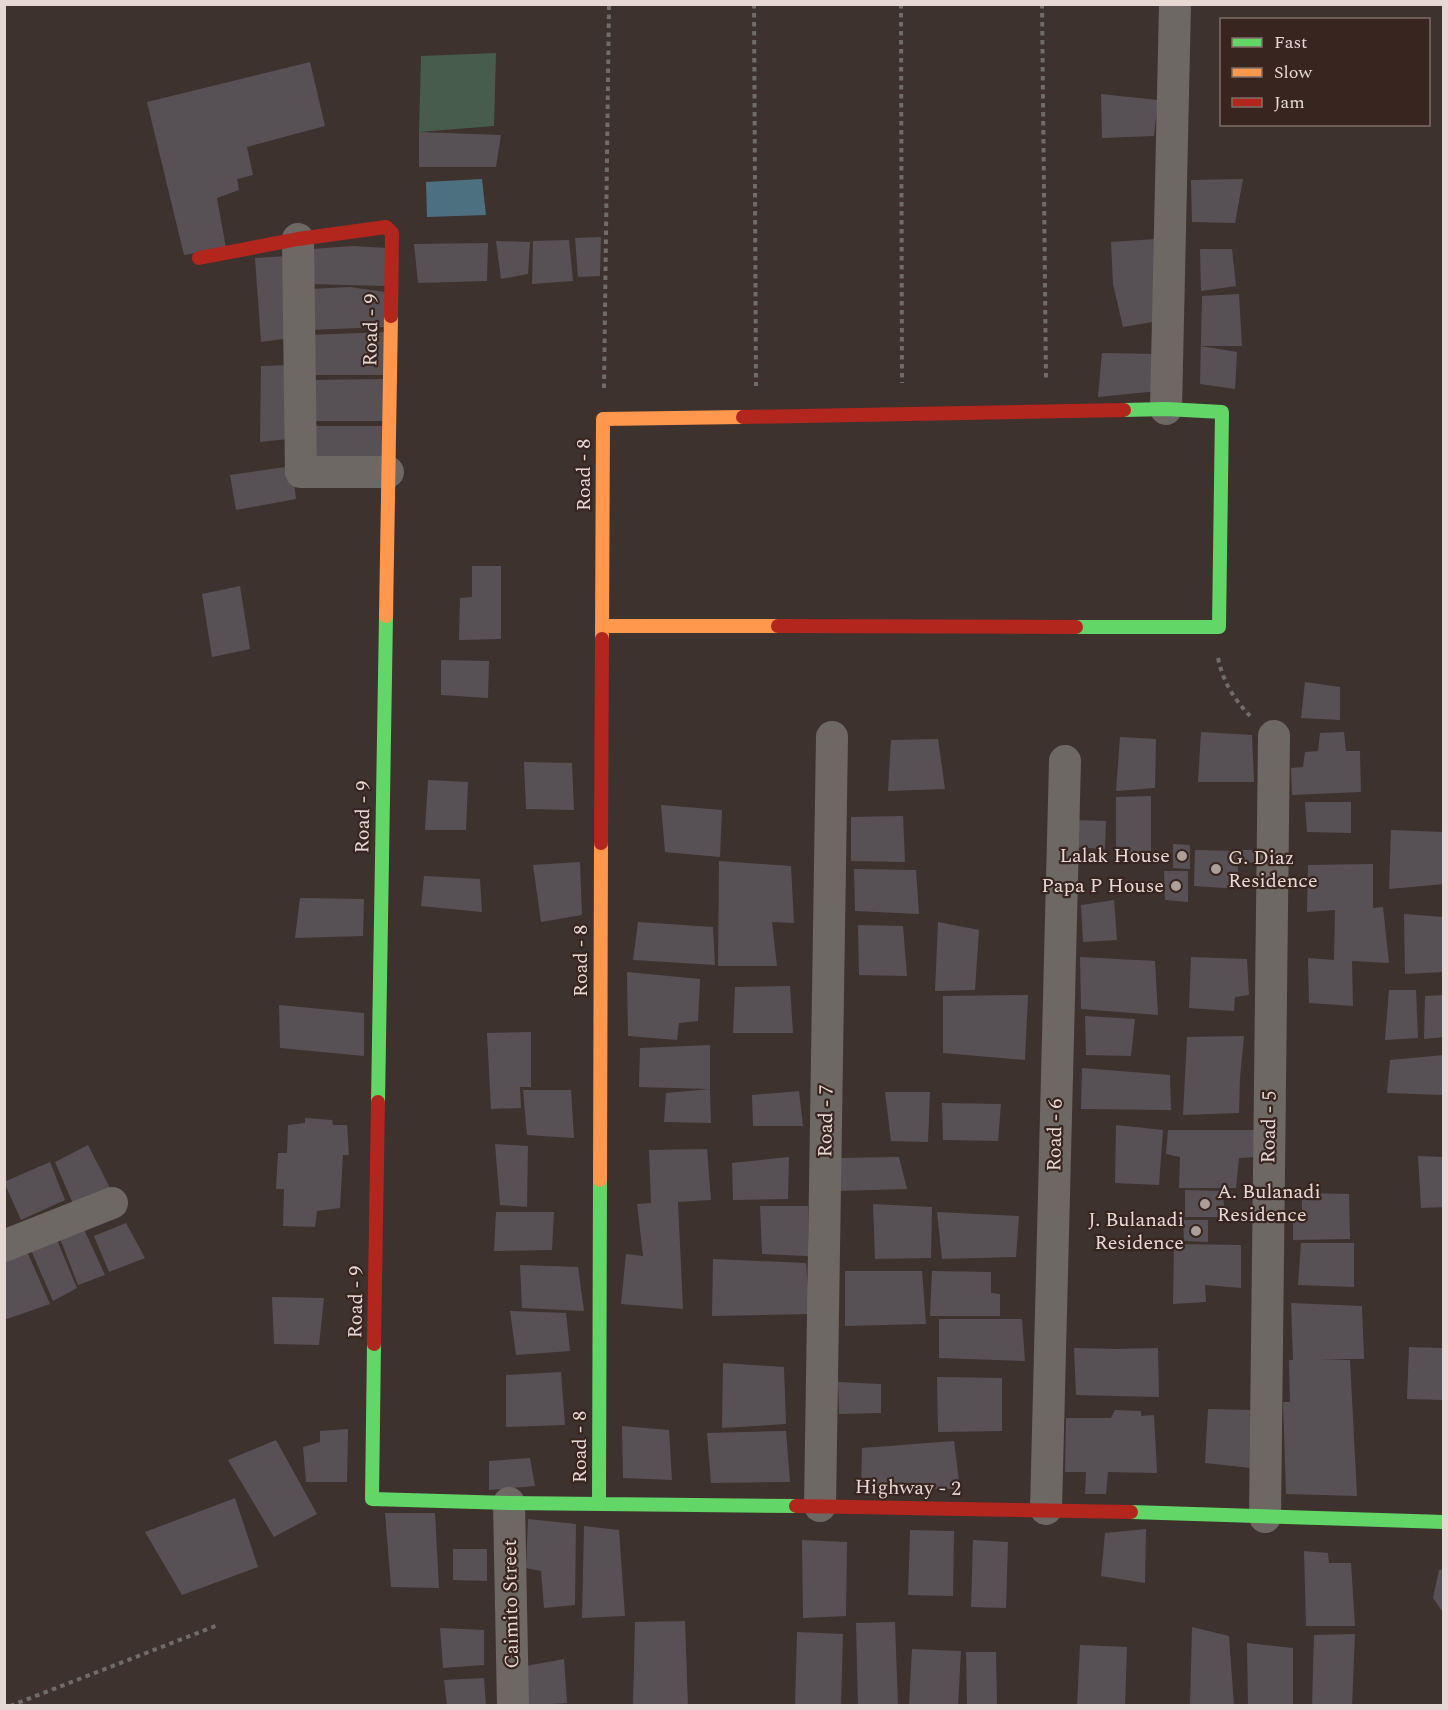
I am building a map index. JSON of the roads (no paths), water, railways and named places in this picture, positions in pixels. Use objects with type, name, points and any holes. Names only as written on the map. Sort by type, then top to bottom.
[{"type":"street","points":[[602,626],[1219,627],[1222,412],[1166,409],[1175,4]]},
{"type":"street","name":"Road - 9","points":[[298,239],[386,226],[392,233],[372,1499]]},
{"type":"street","points":[[199,258],[298,239],[301,472],[388,472]]},
{"type":"street","name":"Road - 8","points":[[599,1503],[603,419],[1166,409]]},
{"type":"street","name":"Road - 7","points":[[820,1506],[832,736]]},
{"type":"street","name":"Road - 5","points":[[1265,1517],[1274,736]]},
{"type":"street","name":"Road - 6","points":[[1046,1509],[1065,761]]},
{"type":"street","points":[[4,1246],[112,1203]]},
{"type":"street","name":"Highway - 2","points":[[372,1499],[509,1503],[1046,1509],[1443,1522]]},
{"type":"street","name":"Caimito Street","points":[[509,1503],[513,1706]]},
{"type":"water","points":[[482,179],[486,215],[427,217],[426,182]]},
{"type":"place","name":"Lalak House","points":[[1182,856]]},
{"type":"place","name":"G. Diaz Residence","points":[[1216,869]]},
{"type":"place","name":"Papa P House","points":[[1176,886]]},
{"type":"place","name":"A. Bulanadi Residence","points":[[1205,1204]]},
{"type":"place","name":"J. Bulanadi Residence","points":[[1196,1231]]}]
